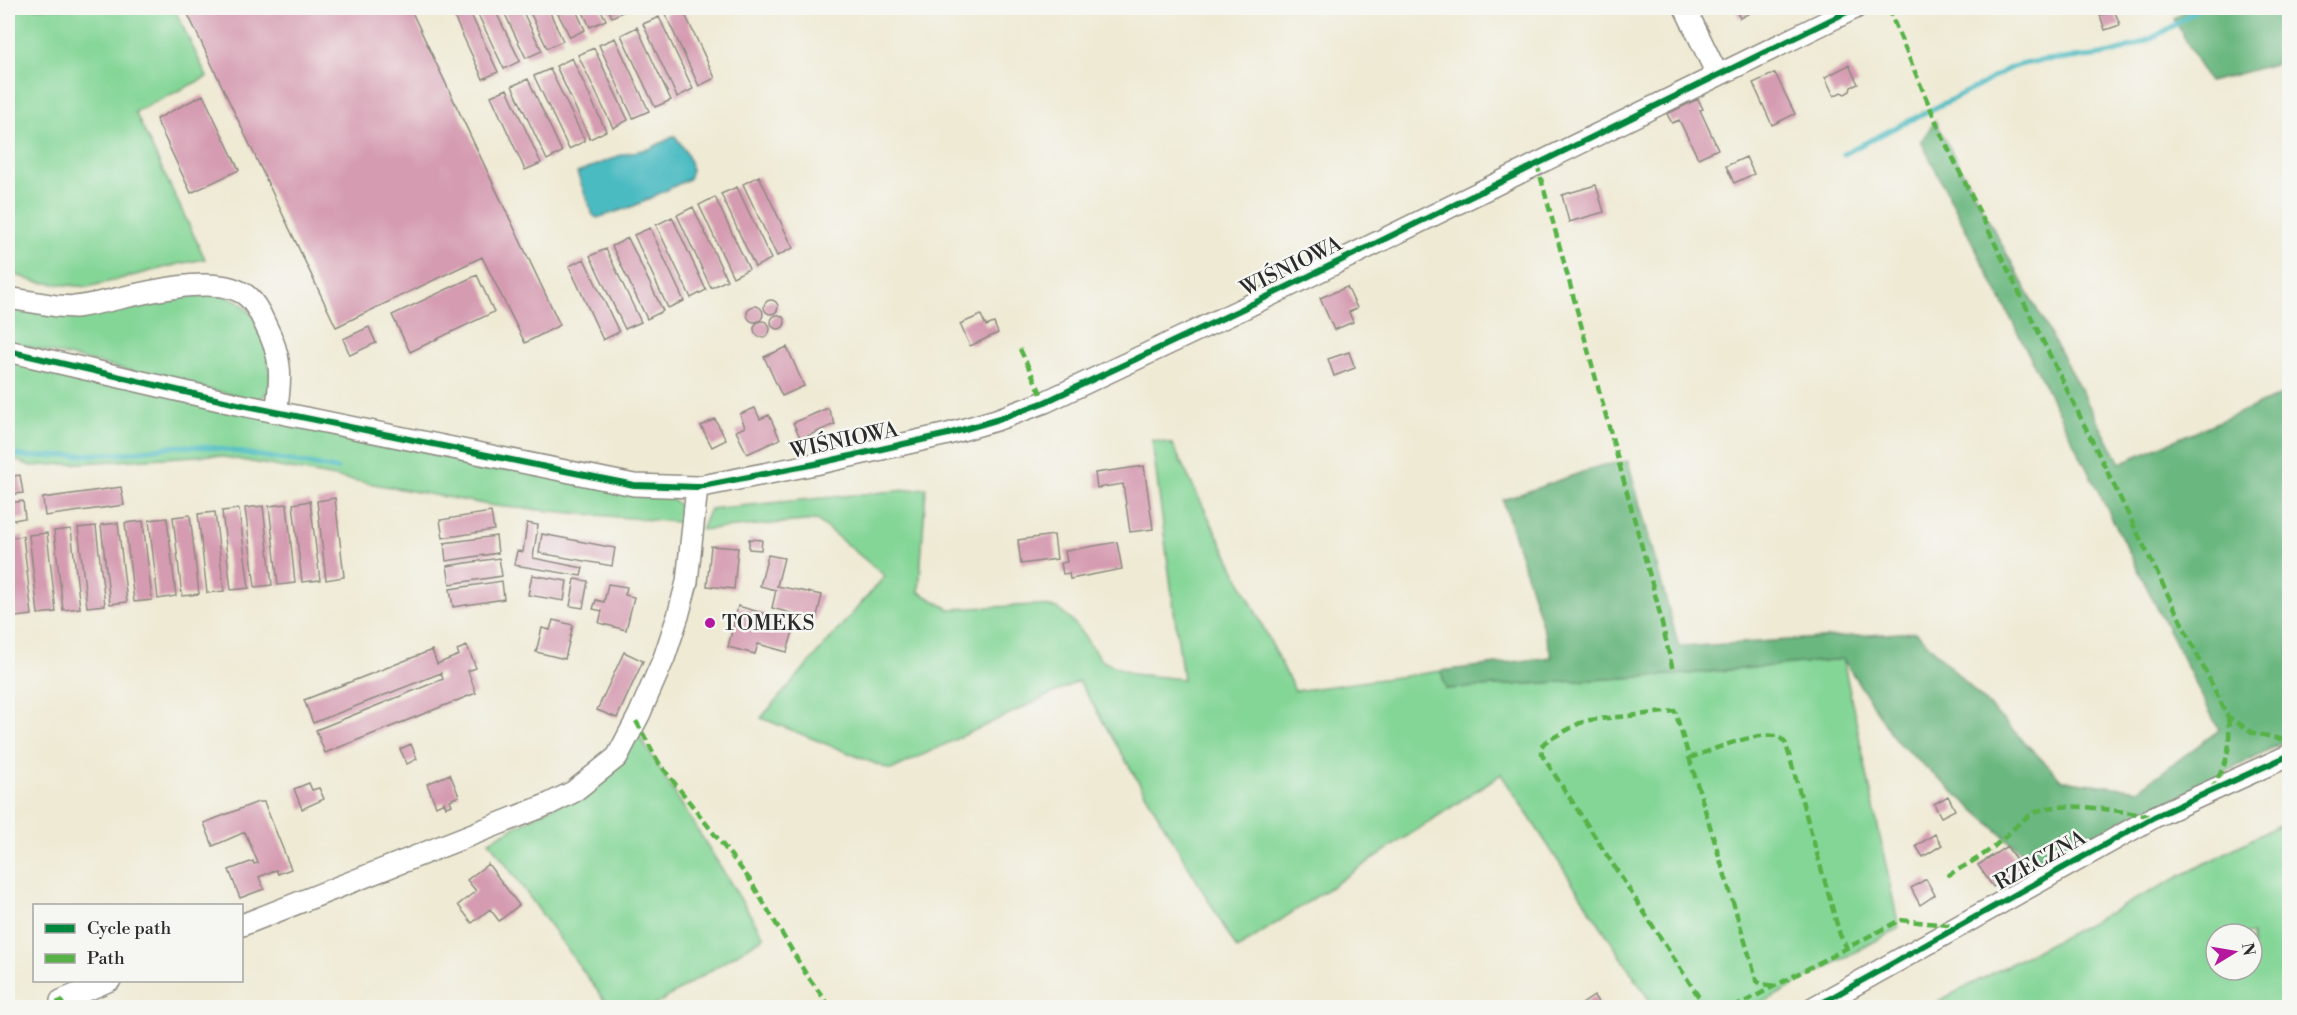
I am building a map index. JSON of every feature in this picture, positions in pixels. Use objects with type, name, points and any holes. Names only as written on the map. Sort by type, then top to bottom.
[{"type":"street","points":[[1685,8],[1717,74]]},
{"type":"street","name":"WIŚNIOWA","points":[[8,351],[276,412],[634,485],[706,485],[815,464],[948,434],[1045,402],[1263,298],[1855,8]]},
{"type":"street","points":[[8,298],[57,306],[75,306],[193,284],[228,287],[239,291],[254,304],[277,349],[281,375],[276,412]]},
{"type":"street","points":[[243,926],[549,804],[573,792],[617,757],[664,658],[678,616],[706,485]]},
{"type":"street","name":"RZECZNA","points":[[1813,1008],[2154,817],[2289,755]]},
{"type":"street","points":[[61,1001],[108,982]]},
{"type":"green space","points":[[8,8],[174,8],[207,77],[135,112],[205,259],[88,287],[36,282],[8,272]]},
{"type":"green space","points":[[2187,8],[2289,8],[2289,60],[2209,82],[2174,19]]},
{"type":"green space","points":[[1935,121],[2120,463],[2289,392],[2289,739],[2041,869],[1896,741],[1843,659],[1686,674],[1446,689],[1441,671],[1552,657],[1503,500],[1600,466],[1628,461],[1679,647],[1916,632],[2062,780],[2138,790],[2219,730],[1921,141]]},
{"type":"green space","points":[[216,293],[239,301],[253,316],[268,351],[271,387],[263,397],[254,400],[8,342],[8,299]]},
{"type":"green space","points":[[8,360],[662,493],[679,505],[684,512],[686,523],[495,506],[213,455],[31,466],[8,457]]},
{"type":"green space","points":[[1152,440],[1172,444],[1295,691],[1441,671],[1446,689],[1686,674],[1843,659],[1899,928],[1755,1007],[1654,1007],[1501,774],[1237,949],[1079,681],[891,770],[761,718],[885,576],[817,520],[701,530],[710,509],[926,488],[919,592],[949,609],[1036,605],[1057,608],[1075,624],[1102,661],[1132,674],[1183,679]]},
{"type":"green space","points":[[638,734],[764,937],[652,1007],[609,1007],[489,841],[598,783]]},
{"type":"green space","points":[[2289,820],[2289,1007],[1927,1007]]},
{"type":"water","points":[[675,136],[690,162],[689,179],[634,206],[597,218],[593,215],[577,173],[621,155],[651,148]]},
{"type":"building","points":[[185,8],[410,8],[560,325],[525,343],[482,257],[336,327]]},
{"type":"building","points":[[450,8],[468,8],[498,72],[483,79]]},
{"type":"building","points":[[475,8],[494,8],[520,61],[504,69]]},
{"type":"building","points":[[502,8],[521,8],[542,51],[526,58]]},
{"type":"building","points":[[528,8],[548,8],[563,41],[547,48]]},
{"type":"building","points":[[555,8],[575,8],[585,30],[570,37]]},
{"type":"building","points":[[581,8],[600,8],[606,20],[590,27]]},
{"type":"building","points":[[608,8],[627,8],[628,9],[612,17]]},
{"type":"building","points":[[682,8],[715,78],[699,86],[665,14]]},
{"type":"building","points":[[1734,8],[1750,8],[1752,12],[1740,18]]},
{"type":"building","points":[[2103,8],[2126,8],[2115,12],[2120,25],[2105,30],[2100,15],[2105,14]]},
{"type":"building","points":[[659,17],[693,89],[677,97],[643,24]]},
{"type":"building","points":[[637,27],[671,100],[655,107],[621,35]]},
{"type":"building","points":[[615,38],[649,111],[633,118],[599,45]]},
{"type":"building","points":[[594,48],[628,120],[613,128],[578,55]]},
{"type":"building","points":[[572,58],[606,131],[590,139],[556,66]]},
{"type":"building","points":[[1849,65],[1858,84],[1851,87],[1850,91],[1845,94],[1841,92],[1834,96],[1825,77]]},
{"type":"building","points":[[550,69],[585,141],[569,149],[534,76]]},
{"type":"building","points":[[1775,73],[1795,114],[1772,125],[1753,83]]},
{"type":"building","points":[[528,79],[562,152],[547,160],[512,86]]},
{"type":"building","points":[[507,89],[541,163],[525,170],[491,96]]},
{"type":"building","points":[[203,95],[239,170],[191,193],[156,119]]},
{"type":"building","points":[[1698,99],[1703,109],[1700,110],[1718,149],[1698,158],[1679,120],[1672,123],[1667,114]]},
{"type":"building","points":[[1746,157],[1754,174],[1734,183],[1726,166]]},
{"type":"building","points":[[759,176],[793,248],[777,256],[743,184]]},
{"type":"building","points":[[1596,185],[1604,212],[1569,222],[1562,195]]},
{"type":"building","points":[[737,187],[771,259],[755,267],[721,194]]},
{"type":"building","points":[[715,197],[749,269],[733,277],[699,205]]},
{"type":"building","points":[[693,207],[727,280],[711,288],[677,215]]},
{"type":"building","points":[[672,217],[706,290],[691,298],[656,225]]},
{"type":"building","points":[[650,228],[684,301],[668,308],[634,235]]},
{"type":"building","points":[[628,238],[663,311],[647,319],[612,246]]},
{"type":"building","points":[[606,249],[641,322],[625,329],[590,256]]},
{"type":"building","points":[[584,259],[619,332],[603,340],[569,266]]},
{"type":"building","points":[[477,275],[494,312],[410,352],[392,315]]},
{"type":"building","points":[[1347,287],[1357,308],[1349,312],[1353,322],[1334,330],[1320,298]]},
{"type":"building","points":[[768,300],[774,300],[778,307],[774,314],[768,314],[764,310],[764,304]]},
{"type":"building","points":[[755,306],[763,314],[755,322],[747,314]]},
{"type":"building","points":[[775,315],[781,315],[785,322],[781,329],[775,329],[771,325],[771,319]]},
{"type":"building","points":[[981,315],[986,326],[994,323],[998,333],[970,346],[960,324]]},
{"type":"building","points":[[762,321],[770,329],[762,337],[754,329]]},
{"type":"building","points":[[369,327],[376,343],[350,355],[343,339]]},
{"type":"building","points":[[787,347],[804,386],[782,396],[764,357]]},
{"type":"building","points":[[1349,352],[1355,368],[1334,376],[1328,359]]},
{"type":"building","points":[[755,408],[760,419],[769,415],[780,439],[747,454],[736,431],[745,427],[740,414]]},
{"type":"building","points":[[828,408],[835,424],[801,439],[793,423]]},
{"type":"building","points":[[715,419],[726,440],[712,447],[701,426]]},
{"type":"building","points":[[1144,466],[1153,529],[1130,532],[1123,484],[1097,488],[1095,473]]},
{"type":"building","points":[[20,475],[23,493],[8,495],[8,477]]},
{"type":"building","points":[[121,487],[124,505],[45,516],[43,498]]},
{"type":"building","points":[[335,498],[344,577],[326,580],[317,501]]},
{"type":"building","points":[[23,501],[25,518],[8,521],[8,503]]},
{"type":"building","points":[[310,501],[320,580],[302,582],[293,504]]},
{"type":"building","points":[[287,504],[295,583],[278,585],[269,506]]},
{"type":"building","points":[[263,506],[272,585],[255,587],[245,508]]},
{"type":"building","points":[[239,509],[249,588],[231,590],[222,511]]},
{"type":"building","points":[[215,512],[224,591],[207,593],[198,514]]},
{"type":"building","points":[[491,512],[494,530],[443,538],[440,520]]},
{"type":"building","points":[[190,515],[199,594],[182,596],[173,517]]},
{"type":"building","points":[[167,518],[176,596],[158,599],[149,520]]},
{"type":"building","points":[[143,521],[152,600],[134,602],[125,523]]},
{"type":"building","points":[[118,523],[127,602],[110,604],[101,525]]},
{"type":"building","points":[[527,523],[538,525],[533,558],[583,568],[581,576],[514,565],[517,551],[523,552]]},
{"type":"building","points":[[96,526],[105,605],[87,607],[78,528]]},
{"type":"building","points":[[71,529],[80,608],[63,610],[54,531]]},
{"type":"building","points":[[47,533],[56,612],[38,614],[29,535]]},
{"type":"building","points":[[542,534],[615,548],[612,566],[539,553]]},
{"type":"building","points":[[1054,535],[1057,559],[1021,564],[1018,540]]},
{"type":"building","points":[[23,536],[32,615],[15,617],[8,538]]},
{"type":"building","points":[[496,536],[498,553],[446,561],[444,543]]},
{"type":"building","points":[[749,539],[762,540],[761,550],[749,549]]},
{"type":"building","points":[[1117,542],[1122,569],[1070,579],[1069,573],[1063,574],[1061,563],[1067,562],[1065,551]]},
{"type":"building","points":[[711,546],[738,548],[734,589],[707,586]]},
{"type":"building","points":[[768,555],[784,558],[777,586],[822,595],[816,620],[772,608],[776,590],[760,586]]},
{"type":"building","points":[[499,558],[502,576],[450,584],[447,566]]},
{"type":"building","points":[[532,575],[567,581],[564,601],[528,595]]},
{"type":"building","points":[[575,579],[588,581],[583,608],[570,606]]},
{"type":"building","points":[[502,581],[504,599],[453,607],[450,589]]},
{"type":"building","points":[[608,584],[627,587],[625,595],[634,597],[626,630],[599,623],[602,611],[593,609],[596,600],[604,602]]},
{"type":"building","points":[[738,606],[766,614],[765,620],[794,628],[787,652],[758,644],[755,654],[728,647]]},
{"type":"building","points":[[553,620],[573,625],[565,659],[536,652],[542,628],[550,630]]},
{"type":"building","points":[[467,646],[476,668],[468,671],[476,693],[325,753],[316,730],[443,679],[441,673],[313,723],[304,700],[432,650],[437,664],[459,655],[457,650]]},
{"type":"building","points":[[624,652],[643,661],[617,718],[597,710]]},
{"type":"building","points":[[411,744],[417,759],[407,764],[400,749]]},
{"type":"building","points":[[450,774],[459,796],[450,800],[452,805],[446,807],[444,802],[436,806],[427,784]]},
{"type":"building","points":[[309,783],[312,790],[319,788],[324,799],[302,809],[294,789]]},
{"type":"building","points":[[1948,796],[1955,810],[1941,817],[1934,804]]},
{"type":"building","points":[[258,802],[264,802],[291,869],[278,874],[276,870],[259,877],[264,889],[240,898],[229,870],[253,861],[254,864],[258,863],[245,832],[213,846],[204,823]]},
{"type":"building","points":[[1935,834],[1942,845],[1923,857],[1916,846]]},
{"type":"building","points":[[2007,846],[2021,868],[1993,887],[1978,865]]},
{"type":"building","points":[[488,864],[519,905],[499,921],[490,909],[472,923],[458,905],[476,891],[467,880]]},
{"type":"building","points":[[1926,879],[1935,895],[1920,905],[1911,888]]},
{"type":"building","points":[[1594,996],[1602,1008],[1576,1008]]},
{"type":"waterway","points":[[1844,154],[2006,70],[2044,60],[2090,57],[2128,48],[2165,31],[2199,8]]},
{"type":"waterway","points":[[8,453],[28,457],[125,453],[178,446],[210,447],[337,469]]},
{"type":"marked path","points":[[1888,8],[1943,138],[2228,717],[2254,733],[2290,741]]},
{"type":"marked path","points":[[1537,164],[1657,602],[1673,671]]},
{"type":"marked path","points":[[1020,349],[1045,402]]},
{"type":"marked path","points":[[1706,1008],[1542,755],[1541,747],[1545,742],[1580,723],[1675,711],[1757,981],[1761,984],[1775,986]]},
{"type":"marked path","points":[[2211,790],[2227,756],[2228,717]]},
{"type":"marked path","points":[[636,721],[659,763],[750,880],[806,974],[831,1008]]},
{"type":"marked path","points":[[1689,758],[1755,737],[1775,736],[1786,744],[1840,935],[1847,948]]},
{"type":"marked path","points":[[1947,876],[1987,852],[2027,817],[2038,811],[2049,808],[2078,807],[2154,817]]},
{"type":"marked path","points":[[1733,1008],[1900,920],[1956,926]]},
{"type":"marked path","points":[[44,1008],[61,1001],[65,1008]]},
{"type":"cycle path","points":[[8,351],[237,404],[634,485],[697,487],[815,464],[948,434],[1045,402],[1242,309],[1855,8]]},
{"type":"cycle path","points":[[1813,1008],[2154,817],[2290,755]]},
{"type":"place","name":"TOMEKS","points":[[710,623]]}]
